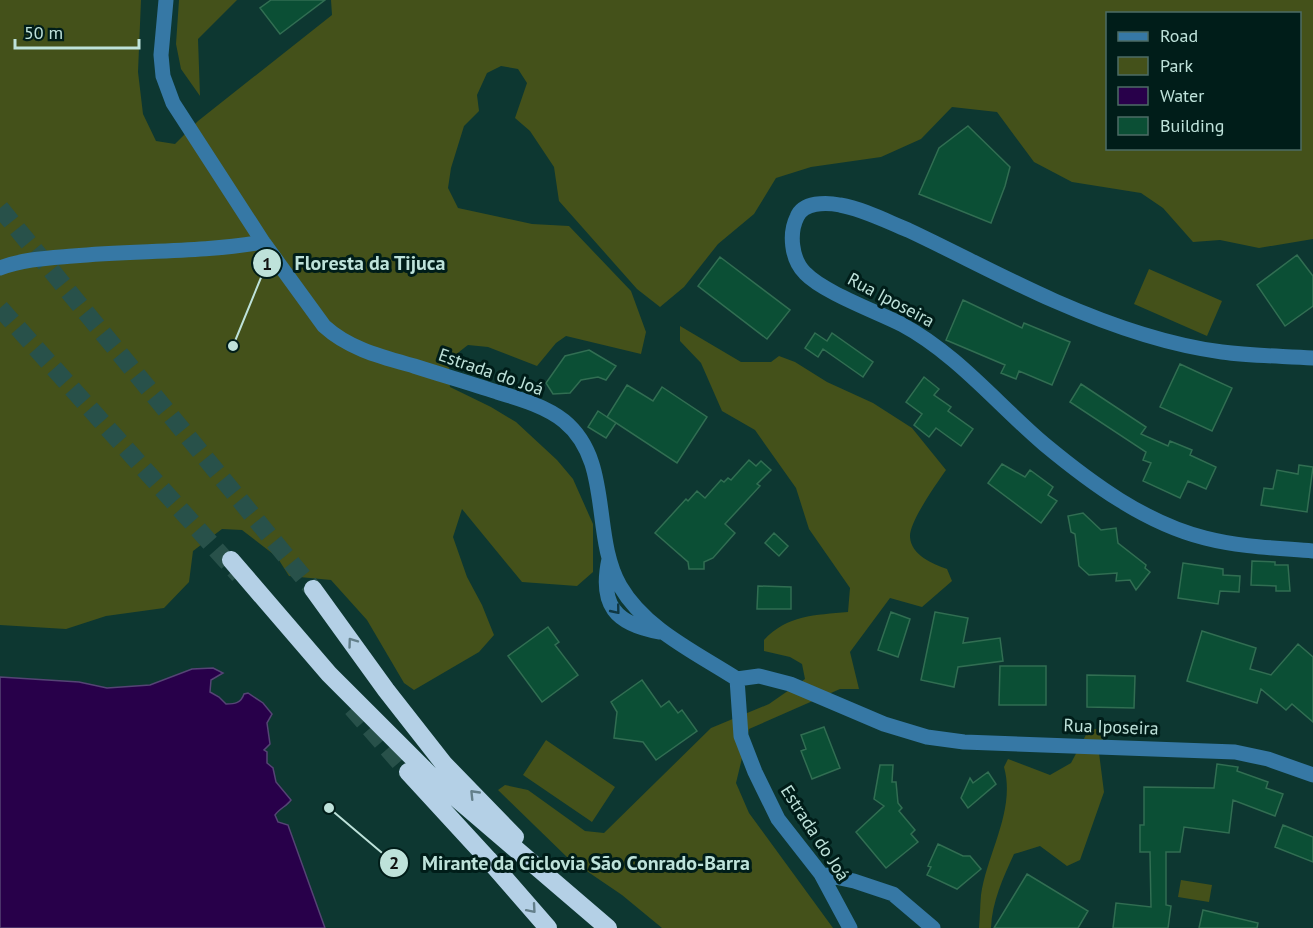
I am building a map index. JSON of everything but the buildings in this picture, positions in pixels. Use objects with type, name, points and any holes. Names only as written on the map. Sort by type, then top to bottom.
[{"type":"highway","points":[[231,560],[329,674],[435,780],[608,928]]},
{"type":"highway","points":[[313,589],[386,690],[444,764],[572,897]]},
{"type":"highway","points":[[408,772],[548,928]]},
{"type":"street","name":"Estrada do Joá","points":[[166,0],[161,55],[163,76],[173,103],[263,242],[324,326],[334,336],[365,351],[528,401],[563,420],[580,438],[592,462],[609,560],[619,584],[637,610],[664,632],[736,679],[741,736],[755,772],[778,819],[821,874],[850,928]]},
{"type":"street","name":"Rua Iposeira","points":[[1313,358],[1222,352],[1158,338],[1113,324],[1054,301],[914,233],[840,204],[813,204],[799,211],[792,228],[794,254],[804,273],[831,291],[920,335],[971,375],[1044,444],[1121,502],[1169,526],[1203,538],[1238,544],[1313,551]]},
{"type":"street","points":[[0,268],[32,260],[91,254],[238,246],[263,242]]},
{"type":"street","name":"Rua Iposeira","points":[[736,679],[759,676],[790,684],[884,724],[927,737],[964,742],[1235,752],[1268,759],[1313,775]]},
{"type":"street","points":[[821,874],[864,883],[893,894],[933,928]]},
{"type":"green space","points":[[0,0],[141,0],[138,72],[143,114],[156,141],[175,144],[198,121],[332,15],[331,0],[1313,0],[1313,239],[1259,248],[1220,240],[1193,242],[1163,208],[1141,193],[1072,182],[1034,162],[997,112],[952,107],[921,139],[881,157],[811,167],[776,178],[754,214],[718,244],[684,287],[660,307],[637,289],[559,201],[554,167],[530,131],[515,118],[527,83],[518,69],[501,66],[487,73],[477,95],[479,111],[464,126],[451,168],[448,188],[458,208],[532,224],[569,226],[631,291],[646,332],[641,354],[566,336],[556,343],[537,366],[488,347],[468,345],[456,355],[450,367],[450,387],[516,422],[557,460],[573,479],[593,524],[593,572],[577,586],[522,582],[462,509],[453,537],[467,577],[494,635],[479,652],[414,690],[404,683],[367,620],[331,580],[289,576],[277,557],[242,530],[222,529],[193,551],[189,582],[164,608],[106,616],[66,629],[0,625]]},
{"type":"green space","points":[[179,0],[237,0],[198,39],[200,96],[181,69],[176,44]]},
{"type":"green space","points":[[1149,269],[1222,301],[1207,336],[1134,304]]},
{"type":"green space","points":[[680,326],[741,362],[771,362],[779,356],[873,403],[912,428],[946,470],[914,522],[910,537],[918,554],[947,569],[952,581],[922,607],[890,598],[850,652],[859,689],[840,689],[749,729],[736,783],[749,813],[833,928],[662,928],[622,895],[569,859],[498,790],[505,785],[528,790],[585,831],[604,833],[711,728],[769,704],[805,679],[802,664],[790,657],[764,651],[764,640],[792,621],[824,614],[848,612],[850,588],[809,529],[796,488],[755,430],[722,411],[701,363],[680,341]]},
{"type":"green space","points":[[1099,728],[1104,736],[1099,753],[1104,792],[1080,860],[1067,866],[1040,846],[1014,854],[996,899],[991,928],[979,928],[984,879],[1004,815],[1007,783],[1004,767],[1008,759],[1050,775],[1071,763],[1088,731]]},
{"type":"green space","points":[[546,740],[615,787],[592,822],[523,775]]},
{"type":"green space","points":[[1181,880],[1212,885],[1209,902],[1178,897]]},
{"type":"water","points":[[213,668],[223,673],[211,680],[210,692],[226,704],[237,702],[248,693],[263,703],[272,714],[267,723],[270,744],[264,750],[267,752],[267,763],[273,768],[276,782],[291,800],[275,815],[278,822],[288,825],[325,928],[0,928],[0,677],[79,682],[107,688],[150,685],[192,669]]},
{"type":"tunnel","points":[[0,208],[313,589]]},
{"type":"tunnel","points":[[0,308],[239,575]]},
{"type":"tunnel","points":[[352,708],[408,772]]},
{"type":"place","name":"Floresta da Tijuca","points":[[233,346]]},
{"type":"place","name":"Mirante da Ciclovia São Conrado-Barra","points":[[329,808]]}]
